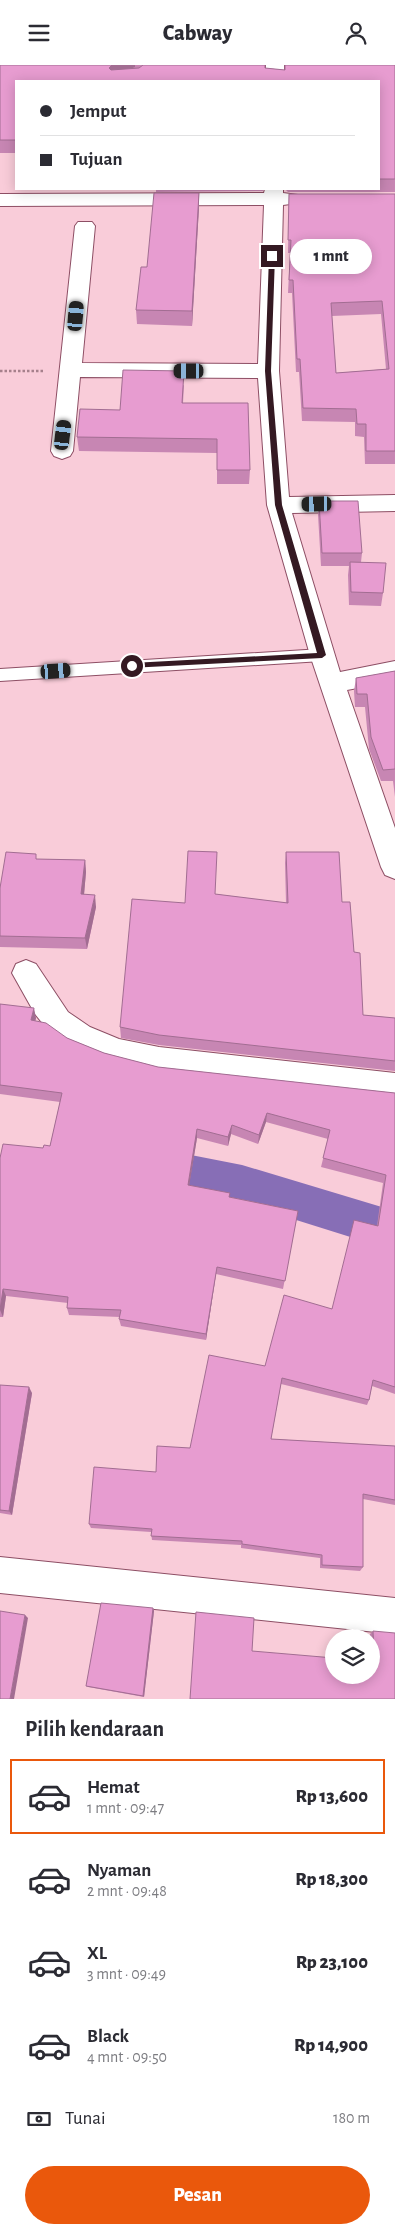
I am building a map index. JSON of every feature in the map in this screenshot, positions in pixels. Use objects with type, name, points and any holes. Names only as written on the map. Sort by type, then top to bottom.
[{"type":"street","points":[[275,65],[275,80]]},
{"type":"street","points":[[274,194],[268,371],[278,505],[322,655],[395,867]]},
{"type":"street","points":[[0,200],[82,195],[274,194],[311,199]]},
{"type":"street","points":[[62,451],[85,226]]},
{"type":"street","points":[[71,370],[268,371]]},
{"type":"street","points":[[278,505],[395,503]]},
{"type":"street","points":[[332,683],[395,671]]},
{"type":"street","points":[[26,973],[58,1021],[83,1037],[130,1055],[159,1061],[395,1087]]},
{"type":"street","points":[[0,1575],[395,1616]]},
{"type":"lane","points":[[0,675],[322,655]]},
{"type":"path","points":[[0,371],[71,370]]},
{"type":"building","points":[[0,65],[112,65],[109,68],[111,70],[139,68],[143,65],[265,65],[265,68],[285,70],[285,65],[395,65],[395,179],[380,179],[380,80],[15,80],[15,140],[0,140]]},
{"type":"building","points":[[154,193],[199,193],[192,311],[136,310],[141,267],[147,267]]},
{"type":"building","points":[[289,194],[395,194],[395,451],[366,451],[366,424],[357,424],[356,409],[303,408],[300,359],[297,359],[293,280],[289,280],[291,240],[288,240]],"holes":[[[382,301],[389,369],[336,373],[331,303]]]},
{"type":"building","points":[[123,370],[184,371],[182,403],[248,403],[250,470],[217,470],[217,439],[77,437],[80,409],[120,410]]},
{"type":"building","points":[[319,501],[358,501],[362,553],[322,553]]},
{"type":"building","points":[[350,562],[386,563],[383,593],[351,592]]},
{"type":"building","points":[[395,671],[395,769],[383,770],[371,737],[367,694],[357,694],[356,678]]},
{"type":"building","points":[[188,851],[217,852],[215,894],[288,903],[286,852],[339,852],[342,902],[350,902],[354,952],[360,953],[363,1015],[395,1018],[395,1061],[159,1035],[120,1027],[132,899],[185,903]]},
{"type":"building","points":[[6,852],[36,854],[36,859],[85,860],[81,894],[95,895],[85,938],[0,936],[0,888]]},
{"type":"building","points":[[0,1004],[34,1008],[31,1020],[46,1023],[67,1038],[104,1053],[158,1067],[395,1093],[395,1387],[373,1380],[369,1400],[282,1378],[271,1439],[395,1446],[395,1500],[363,1494],[363,1567],[322,1565],[322,1555],[242,1544],[242,1541],[151,1536],[152,1529],[89,1524],[94,1467],[156,1472],[157,1446],[190,1448],[209,1355],[265,1366],[284,1295],[332,1309],[354,1220],[378,1226],[386,1175],[323,1158],[330,1130],[267,1113],[259,1135],[232,1125],[228,1137],[197,1129],[188,1185],[230,1193],[229,1197],[298,1211],[285,1281],[217,1267],[206,1334],[119,1319],[121,1310],[67,1308],[68,1297],[3,1289],[0,1310],[0,1158],[3,1144],[43,1148],[44,1145],[50,1146],[62,1093],[0,1085]]},
{"type":"building","points":[[0,1385],[29,1387],[9,1511],[0,1510]]},
{"type":"building","points":[[101,1603],[153,1608],[143,1696],[86,1686]]},
{"type":"building","points":[[0,1611],[25,1615],[10,1699],[0,1699]]},
{"type":"building","points":[[196,1612],[254,1618],[252,1651],[325,1657],[325,1684],[380,1684],[380,1632],[395,1633],[395,1699],[190,1699]]},
{"type":"waterway","points":[[145,1165],[242,1184],[395,1231]]},
{"type":"route","points":[[132,666],[322,655],[278,505],[268,371],[272,256]]}]
